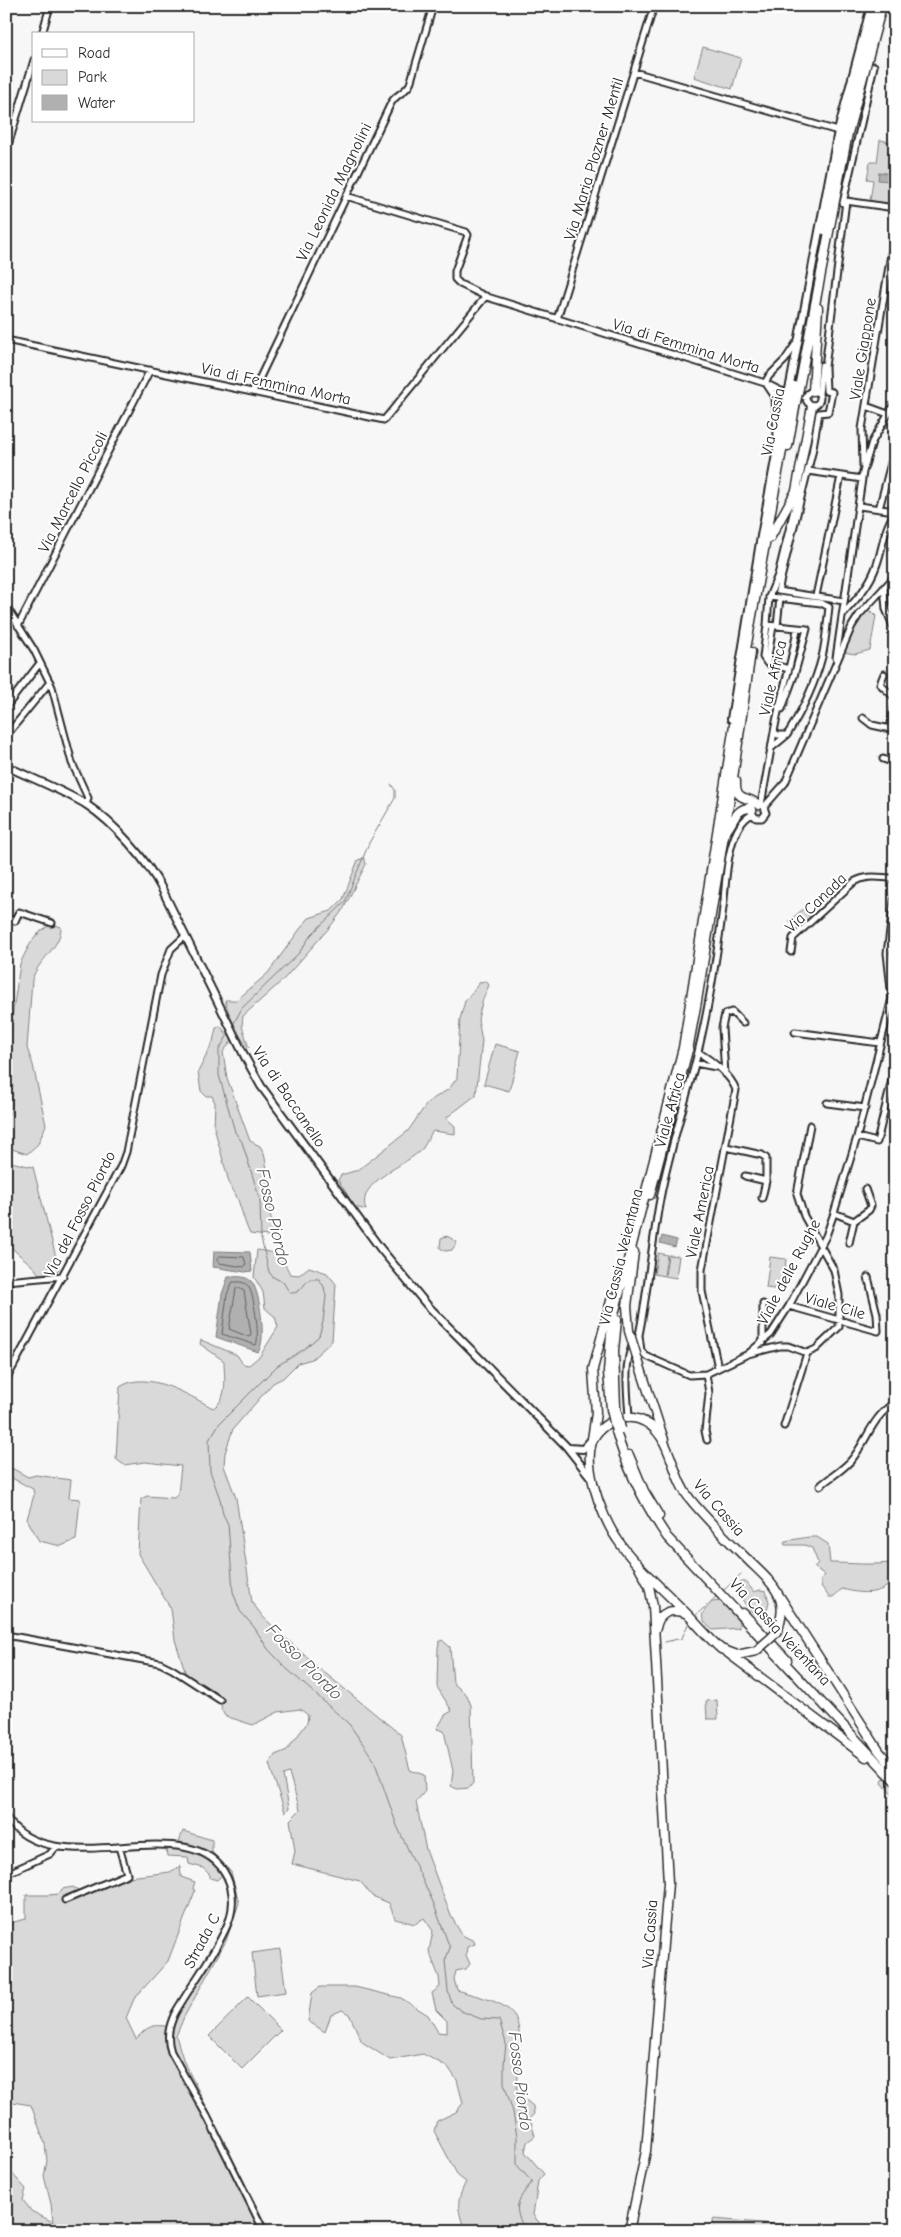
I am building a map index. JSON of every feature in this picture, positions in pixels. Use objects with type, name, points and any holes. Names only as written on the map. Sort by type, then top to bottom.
[{"type":"main road","name":"Via Cassia","points":[[715,848],[746,649],[842,132],[877,6]]},
{"type":"main road","name":"Via Cassia","points":[[794,387],[818,288],[848,133],[882,6]]},
{"type":"main road","points":[[816,393],[818,288]]},
{"type":"main road","name":"Via Cassia","points":[[724,832],[791,401]]},
{"type":"main road","points":[[770,538],[796,491],[814,406]]},
{"type":"main road","points":[[724,791],[722,779],[731,720]]},
{"type":"main road","points":[[734,767],[737,792],[758,808]]},
{"type":"main road","points":[[724,832],[736,813],[744,808],[758,808]]},
{"type":"main road","name":"Via Cassia Veientana","points":[[636,1234],[688,1050],[724,832]]},
{"type":"main road","name":"Via Cassia Veientana","points":[[715,848],[683,1048],[636,1234],[617,1323],[614,1408],[618,1430],[655,1511],[676,1540],[725,1597],[894,1778]]},
{"type":"main road","name":"Via Cassia","points":[[632,1251],[621,1267],[613,1293],[595,1363],[593,1381],[596,1413],[589,1456],[592,1480],[611,1530],[637,1563],[714,1643],[849,1743],[877,1769],[894,1778]]},
{"type":"main road","points":[[632,1251],[627,1306],[629,1331],[664,1440]]},
{"type":"main road","name":"Via Cassia","points":[[629,1418],[647,1424],[664,1440],[678,1480],[688,1497],[766,1578],[879,1751],[895,1770]]},
{"type":"main road","points":[[592,1439],[607,1423],[629,1418]]},
{"type":"main road","name":"Via Cassia","points":[[629,2231],[646,2151],[668,1883],[654,1637],[649,1586],[637,1563]]},
{"type":"main road","points":[[728,1653],[741,1655],[756,1651],[772,1637],[778,1630],[782,1614],[780,1597]]},
{"type":"main road","name":"Via Cassia","points":[[654,1637],[658,1620],[666,1613],[676,1610],[691,1617]]},
{"type":"street","points":[[43,32],[50,6]]},
{"type":"street","name":"Via Leonida Magnolini","points":[[253,392],[393,98],[407,90],[410,84],[434,6]]},
{"type":"street","name":"Via Maria Plozner Mentil","points":[[557,320],[654,6]]},
{"type":"street","points":[[794,387],[798,341],[838,131],[871,6]]},
{"type":"street","points":[[789,669],[767,664],[762,657],[772,626],[769,597],[778,575],[790,526],[814,406],[820,401],[816,393],[844,201],[874,66]]},
{"type":"street","points":[[6,152],[32,67]]},
{"type":"street","points":[[634,72],[838,131]]},
{"type":"street","name":"Via di Femmina Morta","points":[[346,196],[466,232],[468,235],[456,269],[455,279],[458,283],[486,296],[557,320],[765,383],[781,391],[806,397]]},
{"type":"street","points":[[844,601],[778,591],[808,471],[818,413],[828,412],[832,392],[826,391],[825,367],[846,201],[895,208]]},
{"type":"street","name":"Viale Giappone","points":[[863,472],[861,441],[895,230]]},
{"type":"street","name":"Via di Femmina Morta","points":[[6,340],[385,419],[486,296]]},
{"type":"street","name":"Via di Femmina Morta","points":[[765,383],[785,360],[798,341]]},
{"type":"street","name":"Via Marcello Piccoli","points":[[18,626],[150,370]]},
{"type":"street","name":"Via di Femmina Morta","points":[[765,383],[775,397]]},
{"type":"street","points":[[778,448],[775,397],[781,391]]},
{"type":"street","points":[[814,406],[808,404],[806,397],[808,393],[816,393]]},
{"type":"street","points":[[731,720],[761,536],[778,448],[791,401]]},
{"type":"street","name":"Viale Giappone","points":[[836,660],[863,472],[872,442],[895,403]]},
{"type":"street","points":[[866,406],[888,414]]},
{"type":"street","points":[[880,509],[895,448]]},
{"type":"street","points":[[808,471],[862,479]]},
{"type":"street","points":[[816,596],[841,476]]},
{"type":"street","points":[[842,615],[865,590],[872,578],[887,526],[895,512],[859,506]]},
{"type":"street","name":"Viale Africa","points":[[629,1418],[628,1361],[635,1339],[639,1335],[662,1189],[698,1052],[714,982],[726,880],[734,839],[741,823],[784,783],[836,660],[859,614],[895,576]]},
{"type":"street","points":[[884,587],[886,609],[895,631]]},
{"type":"street","points":[[769,597],[780,598]]},
{"type":"street","name":"Viale Africa","points":[[780,598],[822,603],[829,607],[822,656],[811,688],[787,735],[778,736],[774,732],[778,707],[789,669],[797,629],[772,626],[780,598]]},
{"type":"street","points":[[6,606],[50,682],[72,763],[88,798],[86,805]]},
{"type":"street","points":[[778,707],[782,708],[791,684],[807,629],[797,627],[797,629]]},
{"type":"street","points":[[6,707],[40,663]]},
{"type":"street","points":[[884,674],[880,684],[895,698]]},
{"type":"street","points":[[6,736],[50,682]]},
{"type":"street","points":[[863,718],[872,725],[892,729],[895,705]]},
{"type":"street","points":[[758,808],[774,732]]},
{"type":"street","points":[[770,750],[787,735]]},
{"type":"street","points":[[883,759],[895,763]]},
{"type":"street","name":"Via di Baccanello","points":[[6,766],[86,805],[108,823],[150,869],[261,1086],[380,1248],[427,1305],[566,1446],[592,1480]]},
{"type":"street","name":"Via Canada","points":[[790,952],[792,938],[854,882],[862,877],[870,876],[895,878]]},
{"type":"street","name":"Viale delle Rughe","points":[[748,1354],[763,1343],[771,1334],[789,1306],[819,1246],[826,1236],[834,1213],[865,1108],[893,993],[887,953],[895,893]]},
{"type":"street","points":[[6,918],[15,921],[19,912],[52,923]]},
{"type":"street","name":"Via del Fosso Piordo","points":[[6,1380],[113,1185],[124,1158],[164,967],[171,949],[184,937]]},
{"type":"street","points":[[725,1075],[722,1028],[725,1014],[732,1012],[736,1019],[743,1023]]},
{"type":"street","points":[[796,1032],[880,1043]]},
{"type":"street","name":"Viale America","points":[[698,1052],[717,1067],[736,1090],[726,1148],[706,1240],[701,1278],[704,1303],[718,1368]]},
{"type":"street","points":[[695,1063],[717,1067]]},
{"type":"street","points":[[857,1137],[877,1142],[895,1067]]},
{"type":"street","points":[[827,1103],[865,1108]]},
{"type":"street","points":[[639,1335],[641,1351],[646,1356],[689,1375],[706,1374],[748,1354],[780,1346],[788,1346],[807,1353],[816,1349],[839,1327],[840,1295],[834,1270],[804,1216],[797,1194],[810,1124]]},
{"type":"street","points":[[726,1148],[765,1157],[766,1181],[762,1198]]},
{"type":"street","points":[[745,1176],[766,1181]]},
{"type":"street","points":[[849,1243],[854,1221],[869,1210],[871,1206],[865,1189]]},
{"type":"street","points":[[834,1213],[854,1221]]},
{"type":"street","points":[[6,1280],[63,1276]]},
{"type":"street","name":"Viale Cile","points":[[789,1306],[878,1332],[877,1314],[868,1277]]},
{"type":"street","points":[[763,1304],[763,1343]]},
{"type":"street","points":[[784,1426],[807,1353]]},
{"type":"street","points":[[706,1374],[709,1393],[705,1431],[706,1440]]},
{"type":"street","points":[[820,1486],[853,1459],[876,1419],[882,1411],[895,1402]]},
{"type":"street","points":[[566,1446],[580,1450],[592,1439]]},
{"type":"street","points":[[6,1635],[160,1664],[172,1669],[220,1700]]},
{"type":"street","name":"Strada C","points":[[6,1817],[13,1826],[26,1836],[56,1847],[176,1846],[195,1849],[216,1861],[229,1880],[232,1901],[228,1923],[175,2013],[169,2030],[168,2043],[264,2231]]},
{"type":"street","points":[[6,1874],[50,1854],[56,1847]]},
{"type":"street","points":[[65,1900],[127,1874],[119,1847]]},
{"type":"green space","points":[[703,47],[741,58],[732,89],[694,77]]},
{"type":"green space","points":[[880,140],[895,143],[895,185],[892,204],[870,201],[873,180],[867,179],[870,162],[877,162]]},
{"type":"green space","points":[[869,609],[876,616],[870,650],[855,654],[843,652],[858,620]]},
{"type":"green space","points":[[364,858],[366,864],[344,908],[330,927],[283,980],[243,1016],[242,1026],[249,1048],[234,1026],[225,1000],[237,1000],[268,973],[309,918],[331,911],[343,899],[358,860]]},
{"type":"green space","points":[[803,909],[810,917],[796,929],[789,921]]},
{"type":"green space","points":[[53,924],[61,927],[60,934],[32,980],[27,1048],[33,1065],[46,1125],[38,1144],[27,1154],[6,1147],[6,1117],[10,1113],[12,1094],[6,1083],[6,1058],[20,964],[37,935]]},
{"type":"green space","points":[[486,981],[489,985],[478,1019],[482,1041],[476,1095],[446,1118],[455,1126],[455,1134],[433,1131],[423,1148],[416,1155],[375,1182],[368,1191],[365,1200],[366,1210],[355,1207],[338,1180],[341,1175],[358,1170],[408,1131],[428,1102],[449,1089],[457,1078],[460,1019],[465,1001],[480,982]]},
{"type":"green space","points":[[220,1026],[232,1040],[223,1052],[227,1078],[250,1141],[260,1146],[264,1153],[273,1202],[270,1214],[276,1237],[250,1234],[236,1196],[230,1186],[214,1127],[215,1103],[212,1096],[206,1096],[201,1091],[198,1072],[213,1042],[216,1028]]},
{"type":"green space","points":[[495,1044],[520,1051],[509,1091],[484,1084]]},
{"type":"green space","points":[[6,1161],[33,1167],[59,1269],[56,1272],[39,1274],[13,1249],[6,1239]]},
{"type":"green space","points":[[447,1236],[457,1242],[452,1250],[445,1251],[440,1248],[441,1238]]},
{"type":"green space","points":[[257,1250],[270,1252],[281,1258],[290,1274],[299,1275],[309,1267],[327,1273],[336,1284],[332,1341],[312,1359],[298,1363],[283,1378],[273,1383],[233,1429],[225,1453],[224,1466],[236,1498],[252,1602],[263,1617],[314,1664],[401,1735],[410,1770],[424,1775],[425,1791],[416,1802],[426,1850],[451,1916],[462,1935],[474,1941],[475,1944],[467,1947],[466,1955],[470,1964],[466,1969],[456,1971],[454,1979],[457,1990],[496,2002],[509,2010],[517,2021],[520,2050],[517,2089],[521,2096],[533,2106],[534,2114],[530,2118],[535,2136],[527,2142],[525,2152],[544,2174],[538,2181],[533,2215],[546,2231],[465,2231],[459,2201],[466,2182],[458,2176],[434,2131],[437,2121],[456,2112],[463,2103],[457,2080],[448,2067],[423,2054],[390,2060],[362,2042],[349,2014],[342,2010],[331,2015],[325,2032],[308,2021],[312,1993],[320,1987],[355,1987],[401,1998],[428,2015],[438,2032],[447,2033],[447,2021],[436,2010],[432,1993],[440,1987],[439,1977],[429,1951],[433,1931],[424,1918],[415,1924],[395,1919],[389,1903],[372,1896],[360,1881],[292,1864],[295,1851],[290,1820],[300,1810],[289,1773],[283,1775],[289,1808],[285,1812],[269,1764],[275,1755],[287,1750],[307,1723],[308,1715],[300,1709],[278,1712],[253,1725],[225,1716],[221,1709],[222,1698],[186,1674],[175,1640],[171,1609],[138,1554],[141,1499],[147,1496],[174,1498],[178,1494],[181,1466],[145,1462],[124,1465],[116,1459],[120,1387],[131,1382],[155,1382],[180,1391],[213,1408],[218,1404],[224,1393],[224,1361],[200,1344],[201,1340],[237,1355],[243,1364],[249,1365],[260,1356],[278,1327],[275,1317],[265,1308],[263,1292],[254,1277]]},
{"type":"green space","points":[[658,1253],[667,1255],[664,1276],[654,1274]]},
{"type":"green space","points":[[668,1255],[679,1256],[676,1278],[665,1276]]},
{"type":"green space","points":[[770,1257],[786,1259],[783,1290],[766,1288]]},
{"type":"green space","points":[[6,1465],[28,1477],[36,1475],[71,1480],[69,1498],[80,1499],[76,1540],[61,1546],[39,1541],[27,1519],[34,1495],[33,1489],[6,1475]]},
{"type":"green space","points":[[817,1537],[828,1544],[830,1563],[871,1564],[895,1562],[895,1580],[883,1589],[876,1591],[863,1593],[842,1589],[833,1597],[829,1597],[821,1586],[821,1579],[825,1575],[814,1567],[818,1563],[812,1548],[805,1545],[785,1545],[784,1543],[785,1541]]},
{"type":"green space","points":[[746,1582],[754,1592],[766,1591],[769,1602],[767,1610],[755,1614],[748,1608],[740,1592],[738,1584]]},
{"type":"green space","points":[[722,1601],[739,1622],[739,1628],[713,1630],[703,1619],[703,1613],[712,1602]]},
{"type":"green space","points":[[442,1640],[450,1647],[453,1683],[467,1695],[471,1705],[473,1783],[469,1788],[457,1789],[451,1786],[453,1771],[444,1731],[437,1729],[445,1715],[452,1711],[437,1687],[438,1648],[439,1642]]},
{"type":"green space","points":[[717,1700],[718,1719],[707,1719],[706,1701]]},
{"type":"green space","points":[[886,1778],[895,1784],[895,1798],[882,1783],[883,1779]]},
{"type":"green space","points":[[183,1831],[212,1840],[212,1852],[231,1872],[239,1903],[226,1941],[184,2017],[176,2036],[184,2062],[269,2231],[6,2231],[9,2225],[6,2217],[6,2158],[10,2171],[26,2189],[23,2200],[31,2211],[53,2222],[44,2176],[47,2161],[45,2144],[31,2105],[6,2101],[6,1924],[26,1919],[26,1895],[59,1894],[62,1889],[73,1887],[78,1890],[75,1899],[129,1877],[170,1872],[180,1866],[181,1877],[195,1882],[193,1888],[195,1891],[168,1961],[134,1999],[126,2018],[136,2039],[148,2028],[171,2027],[231,1922],[235,1905],[234,1890],[226,1870],[219,1861],[201,1848],[179,1842]]},
{"type":"green space","points":[[166,1848],[179,1848],[209,1858],[223,1874],[217,1880],[210,1878],[210,1875],[203,1868],[189,1864],[188,1857],[167,1856]]},
{"type":"green space","points":[[280,1949],[286,1992],[257,1996],[252,1953]]},
{"type":"green space","points":[[248,1997],[281,2030],[242,2069],[209,2036]]},
{"type":"green space","points":[[713,2219],[859,2231],[714,2231]]},
{"type":"water","points":[[879,172],[892,174],[891,181],[878,180]]},
{"type":"water","points":[[662,1236],[677,1240],[675,1247],[660,1243]]},
{"type":"water","points":[[214,1251],[250,1252],[252,1271],[245,1272],[213,1267]]},
{"type":"water","points":[[228,1277],[246,1278],[254,1286],[260,1305],[262,1328],[261,1347],[258,1352],[216,1337],[222,1294]]},
{"type":"waterway","name":"Fosso Piordo","points":[[233,1025],[242,1008],[299,953],[311,935],[345,902],[369,843],[395,798],[395,790],[391,784]]},
{"type":"waterway","name":"Fosso Piordo","points":[[229,1033],[219,1050],[219,1075],[235,1132],[242,1142],[260,1200],[261,1238],[269,1272],[273,1277],[283,1282],[290,1293],[299,1291],[310,1279],[319,1279],[324,1287],[326,1296],[323,1322],[319,1336],[303,1350],[277,1366],[219,1424],[209,1440],[210,1471],[223,1514],[228,1524],[233,1592],[240,1611],[254,1627],[268,1649],[286,1668],[349,1724],[374,1760],[397,1826],[433,1902],[450,1948],[445,1961],[448,1991],[452,2004],[461,2011],[481,2019],[499,2020],[506,2043],[504,2083],[513,2112],[517,2137],[517,2165],[532,2182],[522,2195],[518,2205],[519,2216],[526,2231]]},
{"type":"waterway","points":[[895,1437],[891,1451],[895,1462]]},
{"type":"waterway","points":[[723,1591],[741,1574]]},
{"type":"waterway","points":[[693,1618],[718,1595]]},
{"type":"waterway","points":[[665,1642],[682,1638],[689,1622]]}]
